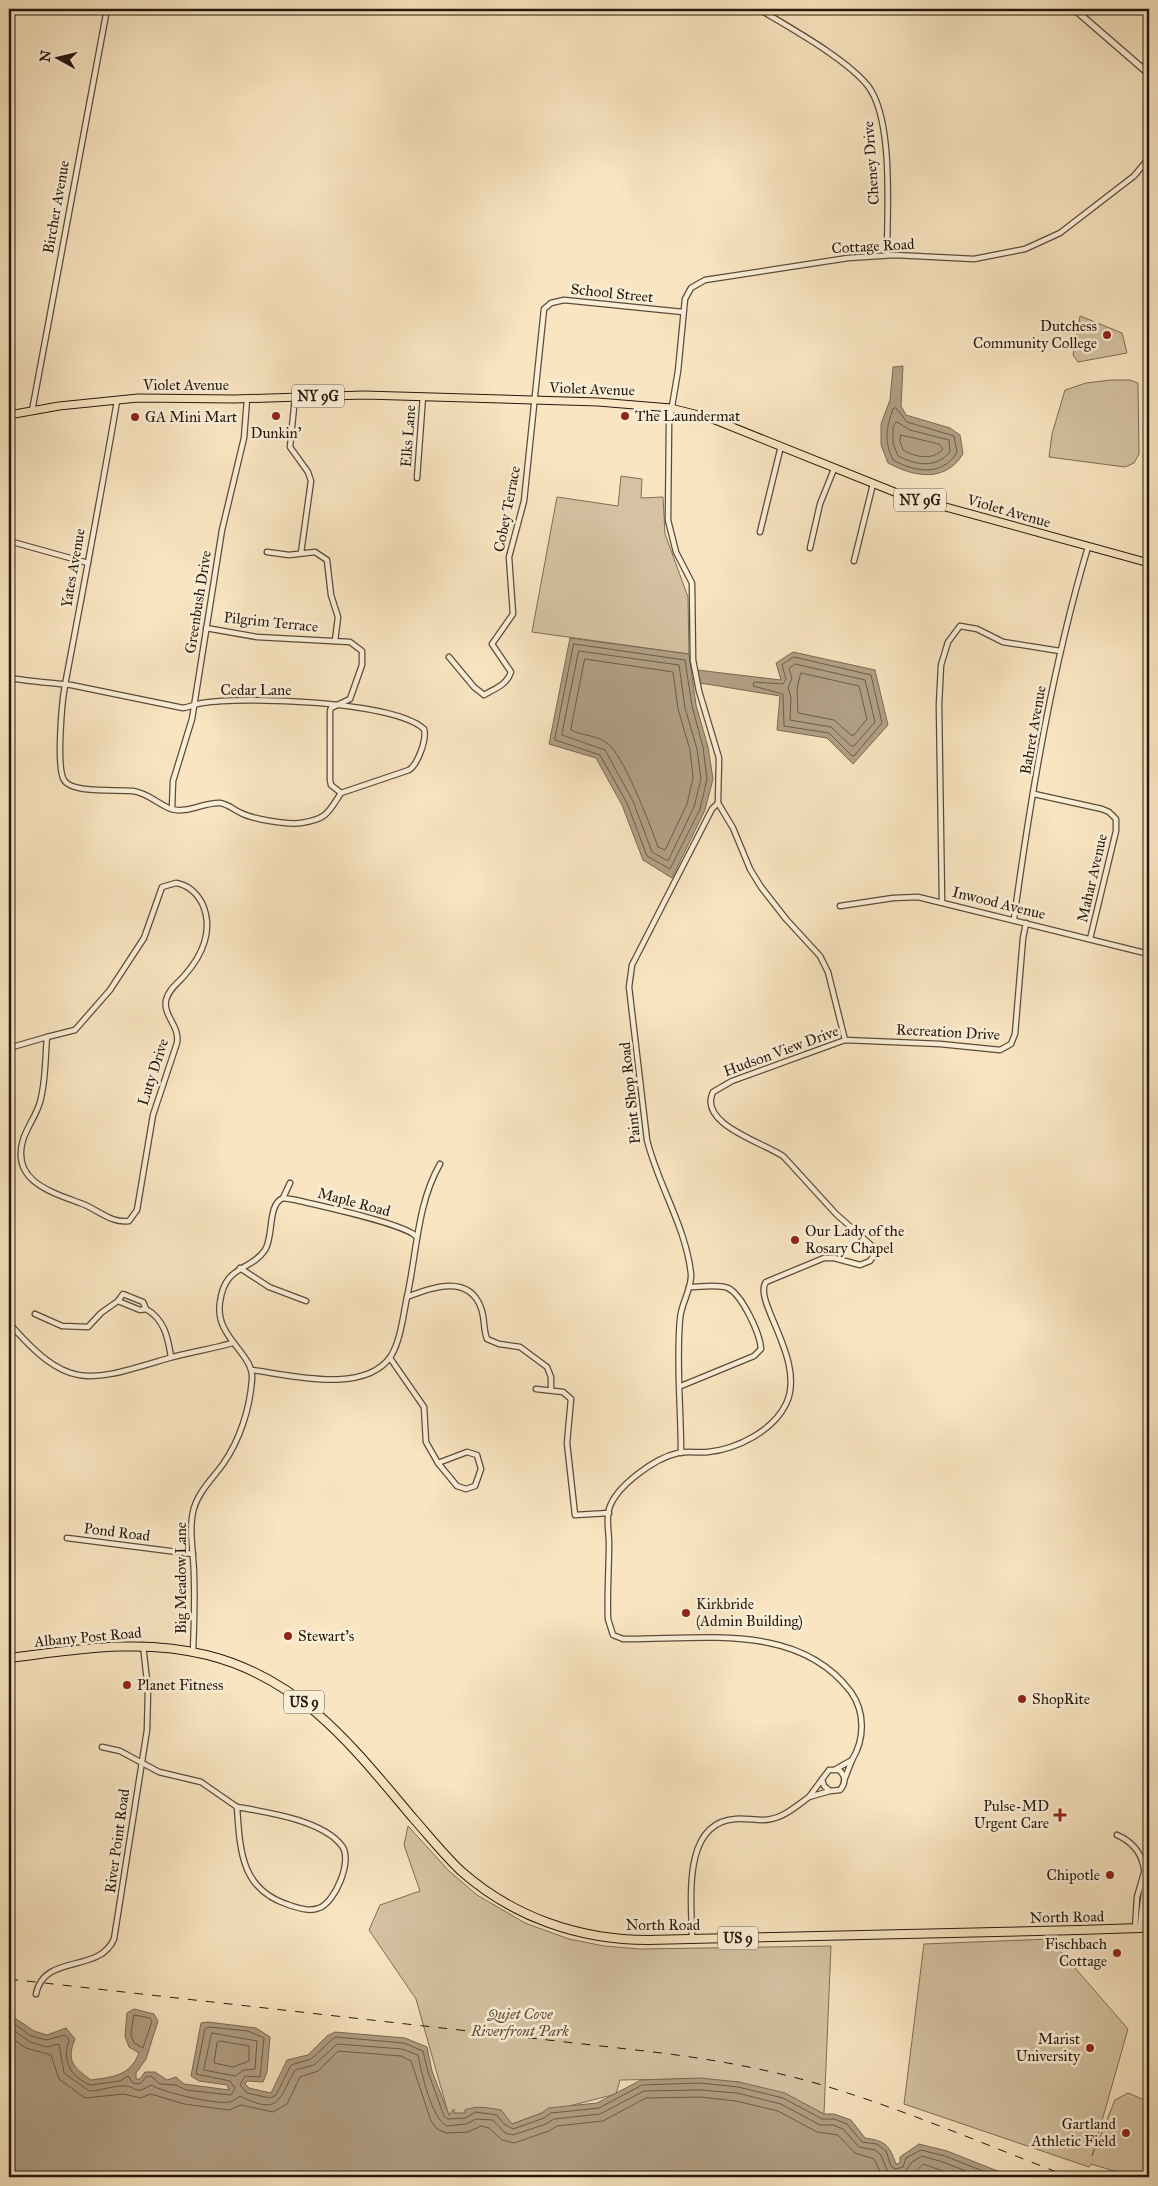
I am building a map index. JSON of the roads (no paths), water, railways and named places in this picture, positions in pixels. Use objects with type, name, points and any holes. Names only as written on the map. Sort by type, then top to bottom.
[{"type":"highway","name":"Albany Post Road","points":[[9,1658],[100,1647],[143,1646],[193,1652],[246,1668],[294,1695],[336,1729],[389,1790]]},
{"type":"highway","name":"North Road","points":[[389,1790],[462,1871],[490,1893],[521,1911],[562,1928],[597,1936],[632,1940],[692,1939],[1137,1928],[1149,1926]]},
{"type":"highway","name":"North Road","points":[[1137,1928],[1149,1931]]},
{"type":"main road","name":"Violet Avenue","points":[[9,415],[145,398],[248,399],[364,395],[629,404],[672,408],[710,418],[873,484],[940,506],[1149,563]]},
{"type":"street","name":"Bircher Avenue","points":[[32,411],[107,9]]},
{"type":"street","points":[[638,9],[666,11],[684,9]]},
{"type":"street","name":"Cheney Drive","points":[[759,9],[852,70],[872,93],[882,120],[885,145],[887,255]]},
{"type":"street","points":[[1074,9],[1149,74]]},
{"type":"street","name":"Cottage Road","points":[[718,803],[719,758],[699,691],[694,660],[692,583],[676,552],[670,532],[669,424],[678,371],[683,312],[689,291],[705,280],[848,258],[887,255],[974,259],[1002,255],[1037,245],[1060,233],[1113,192],[1138,172],[1149,158]]},
{"type":"street","name":"School Street","points":[[534,401],[542,315],[546,305],[564,300],[683,312]]},
{"type":"street","name":"Elks Lane","points":[[417,478],[423,396]]},
{"type":"street","points":[[295,397],[290,447],[308,472],[311,481],[301,553]]},
{"type":"street","name":"Greenbush Drive","points":[[172,809],[173,780],[194,705],[222,530],[244,438],[248,399]]},
{"type":"street","name":"Yates Avenue","points":[[117,400],[65,685],[61,772],[63,779],[74,787],[138,792],[172,809]]},
{"type":"street","name":"Cobey Terrace","points":[[449,657],[484,695],[500,686],[509,676],[510,670],[492,644],[513,614],[510,557],[524,501],[534,401]]},
{"type":"street","points":[[760,532],[781,446]]},
{"type":"street","points":[[810,548],[820,504],[834,469]]},
{"type":"street","points":[[854,560],[873,484]]},
{"type":"street","points":[[9,541],[88,563]]},
{"type":"street","name":"Bahret Avenue","points":[[1014,919],[1060,651],[1088,547]]},
{"type":"street","points":[[267,552],[289,555],[301,553],[320,554],[329,565],[330,596],[338,616],[335,641]]},
{"type":"street","points":[[942,902],[939,705],[941,665],[948,642],[960,626],[971,626],[996,640],[1060,651]]},
{"type":"street","name":"Pilgrim Terrace","points":[[206,628],[257,637],[335,641],[356,644],[364,658],[350,700],[342,704]]},
{"type":"street","points":[[9,678],[65,685]]},
{"type":"street","name":"Cedar Lane","points":[[65,685],[183,708],[194,705],[236,701],[342,704],[391,714],[416,723],[425,732],[416,763],[409,770],[341,793]]},
{"type":"street","points":[[172,809],[186,809],[222,803],[242,814],[297,823],[323,816],[332,810],[341,793],[331,785],[330,780],[330,711],[331,708],[342,704]]},
{"type":"street","name":"Mahar Avenue","points":[[1034,794],[1102,809],[1116,819],[1116,831],[1090,939]]},
{"type":"street","points":[[718,803],[733,828],[750,869],[786,919],[820,956],[828,972],[845,1040]]},
{"type":"street","name":"Paint Shop Road","points":[[681,1453],[680,1318],[691,1274],[686,1249],[647,1140],[629,987],[632,965],[712,809],[718,803]]},
{"type":"street","name":"Luty Drive","points":[[9,1048],[46,1037],[75,1030],[110,990],[144,938],[162,887],[176,883],[187,886],[193,891],[204,907],[208,924],[201,949],[185,975],[168,993],[166,1008],[178,1037],[153,1115],[137,1210],[129,1221],[113,1220],[94,1208],[40,1187],[24,1170],[22,1143],[33,1123],[41,1100],[46,1037]]},
{"type":"street","name":"Inwood Avenue","points":[[840,906],[904,897],[942,902],[1149,954]]},
{"type":"street","name":"Recreation Drive","points":[[879,1040],[993,1050],[1003,1050],[1009,1046],[1015,1034],[1026,922]]},
{"type":"street","name":"Hudson View Drive","points":[[845,1780],[861,1733],[862,1716],[848,1688],[834,1674],[805,1654],[781,1645],[751,1640],[623,1640],[613,1635],[608,1619],[608,1514],[616,1495],[627,1484],[657,1463],[681,1453],[715,1451],[740,1444],[768,1426],[786,1404],[791,1387],[790,1370],[782,1338],[764,1298],[763,1287],[766,1282],[824,1258],[834,1258],[860,1265],[873,1259],[874,1252],[871,1245],[836,1214],[788,1161],[775,1151],[732,1131],[718,1116],[711,1102],[713,1092],[723,1085],[845,1040],[879,1040]]},
{"type":"street","points":[[290,1183],[283,1198],[279,1200],[274,1208],[269,1241],[264,1250],[240,1268],[226,1282],[220,1301],[220,1319],[232,1344],[252,1370],[320,1380],[344,1380],[368,1373],[390,1358],[399,1336],[416,1256],[416,1236],[429,1182],[440,1164]]},
{"type":"street","name":"Maple Road","points":[[283,1198],[388,1224],[408,1230],[416,1236]]},
{"type":"street","points":[[240,1268],[269,1287],[306,1301]]},
{"type":"street","points":[[407,1297],[434,1286],[445,1285],[462,1288],[472,1294],[481,1309],[487,1338],[499,1344],[520,1347],[547,1367],[551,1377],[551,1390]]},
{"type":"street","points":[[681,1386],[754,1356],[761,1349],[752,1320],[733,1291],[722,1287],[689,1287]]},
{"type":"street","points":[[35,1314],[62,1326],[88,1327],[101,1313],[118,1302],[123,1294],[143,1302],[146,1309],[155,1314],[165,1329],[171,1357]]},
{"type":"street","points":[[118,1302],[140,1310],[146,1309]]},
{"type":"street","points":[[9,1323],[45,1360],[76,1375],[109,1376],[171,1357],[232,1344]]},
{"type":"street","points":[[390,1358],[424,1407],[426,1442],[438,1463],[460,1488],[469,1489],[475,1486],[479,1480],[480,1460],[475,1453],[467,1452],[438,1463]]},
{"type":"street","name":"Big Meadow Lane","points":[[193,1652],[194,1506],[232,1450],[248,1407],[252,1370]]},
{"type":"street","points":[[536,1389],[567,1394],[572,1401],[567,1443],[575,1515],[608,1514]]},
{"type":"street","name":"Pond Road","points":[[67,1538],[193,1554]]},
{"type":"street","name":"River Point Road","points":[[36,1994],[39,1982],[47,1974],[95,1957],[107,1950],[112,1943],[143,1762],[148,1704],[143,1646]]},
{"type":"street","points":[[102,1747],[116,1749],[143,1762],[158,1772],[201,1782],[237,1807],[272,1813],[303,1823],[333,1837],[342,1845],[344,1866],[338,1884],[328,1903],[317,1909],[307,1910],[273,1900],[259,1889],[252,1879],[241,1849],[237,1807]]},
{"type":"street","points":[[809,1798],[826,1772],[852,1760]]},
{"type":"street","points":[[692,1939],[693,1869],[697,1849],[704,1836],[723,1822],[735,1819],[774,1819],[785,1815],[809,1798],[830,1791],[840,1790],[845,1780],[842,1773],[836,1769]]},
{"type":"street","points":[[822,1779],[824,1786],[830,1791]]},
{"type":"street","points":[[1117,1835],[1136,1848],[1145,1872],[1137,1928]]},
{"type":"water","points":[[903,366],[901,406],[906,415],[950,428],[960,435],[963,454],[947,470],[928,475],[918,474],[908,472],[888,463],[881,445],[881,424],[890,400],[893,367]]},
{"type":"water","points":[[570,638],[689,654],[696,705],[708,747],[713,779],[705,810],[672,878],[643,860],[622,805],[596,758],[549,744]]},
{"type":"water","points":[[793,652],[875,670],[888,725],[853,764],[827,738],[777,730],[780,696],[700,683],[697,670],[781,680],[776,663]]},
{"type":"water","points":[[134,2009],[154,2014],[158,2021],[146,2059],[136,2073],[136,2079],[140,2079],[145,2072],[155,2072],[167,2080],[176,2077],[184,2084],[229,2090],[227,2085],[199,2081],[191,2076],[201,2023],[208,2022],[256,2028],[270,2037],[267,2072],[263,2082],[247,2081],[245,2084],[249,2088],[271,2093],[287,2060],[308,2055],[327,2036],[335,2032],[405,2038],[427,2047],[432,2071],[449,2115],[454,2109],[454,2113],[465,2113],[465,2110],[470,2108],[488,2108],[501,2110],[512,2124],[542,2113],[548,2108],[597,2103],[641,2080],[700,2078],[739,2082],[785,2093],[824,2114],[834,2114],[851,2120],[865,2138],[886,2145],[896,2164],[900,2163],[900,2157],[919,2144],[947,2151],[1013,2177],[9,2177],[9,2014],[34,2031],[47,2035],[66,2028],[75,2039],[71,2053],[73,2063],[91,2080],[120,2074],[126,2071],[135,2061],[139,2053],[129,2047],[125,2036],[127,2013]]},
{"type":"railway","points":[[9,1979],[636,2050],[730,2063],[776,2073],[853,2095],[916,2117],[1070,2177]]},
{"type":"place","name":"Dutchess Community College","points":[[1107,335]]},
{"type":"place","name":"Dunkin'","points":[[276,416]]},
{"type":"place","name":"The Laundermat","points":[[625,416]]},
{"type":"place","name":"GA Mini Mart","points":[[135,417]]},
{"type":"place","name":"Our Lady of the Rosary Chapel","points":[[795,1240]]},
{"type":"place","name":"Kirkbride (Admin Building)","points":[[686,1613]]},
{"type":"place","name":"Stewart's","points":[[288,1636]]},
{"type":"place","name":"Planet Fitness","points":[[127,1685]]},
{"type":"place","name":"ShopRite","points":[[1022,1699]]},
{"type":"place","name":"Pulse-MD Urgent Care","points":[[1060,1815]]},
{"type":"place","name":"Chipotle","points":[[1110,1875]]},
{"type":"place","name":"Fischbach Cottage","points":[[1117,1953]]},
{"type":"place","name":"Marist University","points":[[1090,2048]]},
{"type":"place","name":"Gartland Athletic Field","points":[[1126,2133]]},
{"type":"park label","name":"Quiet Cove Riverfront Park","points":[[520,2022]]}]
